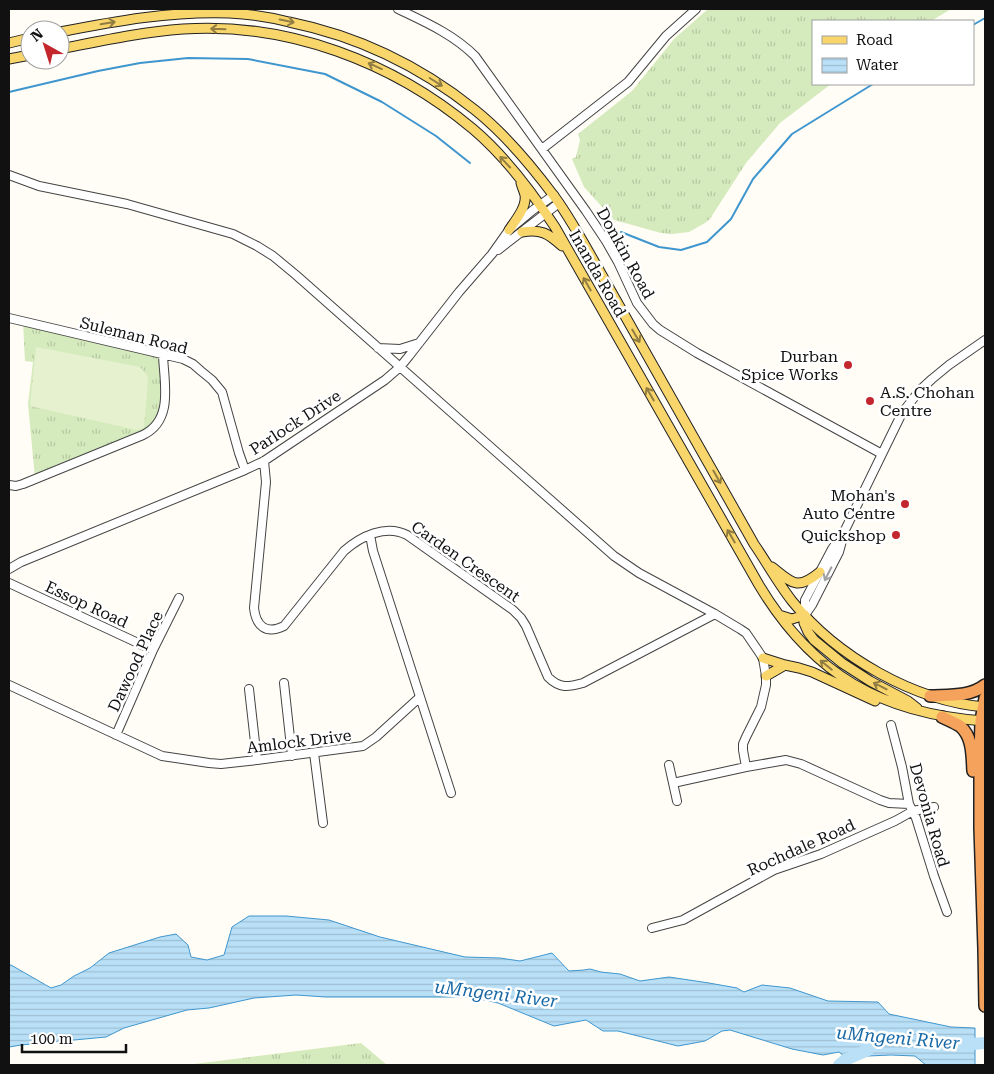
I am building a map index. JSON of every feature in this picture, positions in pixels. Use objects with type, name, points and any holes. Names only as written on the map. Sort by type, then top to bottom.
[{"type":"highway","points":[[930,696],[963,694],[973,692],[985,685]]},
{"type":"highway","points":[[984,704],[980,828],[985,988]]},
{"type":"highway","points":[[942,717],[960,727],[970,742],[980,828]]},
{"type":"highway","points":[[985,981],[985,1006]]},
{"type":"main road","name":"Inanda Road","points":[[70,30],[168,14],[231,13],[270,18],[340,35],[416,69],[454,94],[476,111],[506,139],[557,199],[754,544],[782,587],[805,615],[835,642],[873,669],[906,686],[930,696],[957,703],[984,704]]},
{"type":"main road","name":"Inanda Road","points":[[70,47],[135,34],[185,29],[247,30],[274,34],[333,50],[372,65],[404,81],[436,101],[482,138],[518,176],[546,213],[754,577],[778,614],[804,646],[844,679],[874,695],[921,712],[942,717],[983,721]]},
{"type":"main road","points":[[509,230],[525,201],[525,195],[518,176]]},
{"type":"main road","points":[[522,232],[540,231],[548,234],[568,251]]},
{"type":"main road","points":[[766,562],[782,575],[798,583],[806,582],[820,572]]},
{"type":"main road","points":[[778,614],[792,619],[805,615],[804,623],[814,640],[842,663],[870,682],[908,701],[921,712]]},
{"type":"main road","points":[[763,658],[812,672],[879,704],[912,712],[921,712]]},
{"type":"main road","points":[[766,676],[785,665]]},
{"type":"street","name":"Donkin Road","points":[[398,9],[444,32],[465,46],[479,62],[606,242],[618,262],[637,303],[653,324],[697,353],[882,454]]},
{"type":"street","points":[[542,149],[628,82],[666,36],[696,9]]},
{"type":"street","points":[[9,175],[39,186],[127,204],[214,229],[244,239],[273,256],[614,556],[639,573],[746,633],[763,658],[766,676],[760,707],[743,744],[746,767]]},
{"type":"street","name":"Parlock Drive","points":[[9,569],[21,562],[264,461],[385,380],[400,367],[459,292],[492,254],[509,230],[540,205],[557,199]]},
{"type":"street","name":"Parlock Drive","points":[[492,254],[546,213],[557,199]]},
{"type":"street","name":"Suleman Road","points":[[9,318],[183,359],[193,364],[212,380],[222,392],[238,453],[245,470]]},
{"type":"street","points":[[805,615],[839,552],[846,530],[902,413],[920,390],[949,365],[985,340]]},
{"type":"street","points":[[378,348],[400,349],[419,343]]},
{"type":"street","points":[[9,485],[23,484],[143,435],[154,428],[160,420],[165,402],[163,355]]},
{"type":"street","name":"Carden Crescent","points":[[264,461],[266,482],[254,608],[258,621],[266,629],[272,630],[284,626],[344,551],[360,538],[391,530],[400,531],[408,535],[513,610],[526,626],[548,677],[564,686],[569,687],[583,683],[715,614]]},
{"type":"street","points":[[805,615],[806,600],[832,549],[846,530]]},
{"type":"street","points":[[370,535],[373,551],[451,793]]},
{"type":"street","name":"Essop Road","points":[[9,583],[153,650]]},
{"type":"street","name":"Dawood Place","points":[[116,735],[153,650],[179,598]]},
{"type":"street","points":[[284,683],[292,756]]},
{"type":"street","name":"Amlock Drive","points":[[9,685],[162,756],[209,763],[236,763],[363,746],[376,738],[420,698]]},
{"type":"street","points":[[249,689],[257,760]]},
{"type":"street","name":"Devonia Road","points":[[890,725],[911,807],[947,912]]},
{"type":"street","points":[[314,753],[323,823]]},
{"type":"street","points":[[673,783],[746,767],[791,761],[880,800],[911,807]]},
{"type":"street","points":[[669,764],[676,801]]},
{"type":"street","name":"Rochdale Road","points":[[652,928],[683,920],[774,870],[821,854],[895,820],[911,807],[934,807]]},
{"type":"green space","points":[[708,9],[951,9],[933,20],[812,20],[812,85],[830,85],[780,123],[746,163],[710,219],[689,232],[672,234],[661,233],[614,220],[584,187],[572,159],[576,157],[580,140],[578,134],[632,91],[674,39]]},
{"type":"green space","points":[[23,322],[162,355],[162,405],[152,428],[35,478],[28,404],[33,362],[25,361]]},
{"type":"green space","points":[[36,347],[140,367],[147,375],[148,380],[144,428],[137,430],[30,406]]},
{"type":"green space","points":[[361,1043],[387,1065],[186,1065]]},
{"type":"water","points":[[249,916],[286,916],[329,920],[380,937],[465,957],[500,958],[520,961],[552,953],[569,971],[590,969],[620,974],[640,981],[669,977],[737,988],[744,992],[762,985],[790,988],[828,1001],[878,1002],[889,1014],[951,1027],[975,1028],[975,1065],[926,1065],[915,1056],[845,1057],[839,1052],[823,1055],[792,1049],[730,1030],[722,1031],[705,1041],[678,1046],[618,1031],[603,1031],[586,1020],[554,1026],[498,1003],[471,997],[326,997],[296,995],[254,998],[209,1008],[187,1010],[124,1028],[106,1037],[9,1047],[9,965],[51,988],[61,985],[90,968],[109,953],[176,934],[188,945],[191,957],[207,960],[224,955],[232,927]]},
{"type":"waterway","points":[[974,24],[985,18]]},
{"type":"waterway","points":[[9,92],[140,63],[188,58],[248,59],[325,74],[382,102],[436,136],[470,163]]},
{"type":"waterway","points":[[621,232],[659,247],[681,250],[707,242],[731,219],[753,179],[792,134],[871,85]]},
{"type":"waterway","name":"uMngeni River","points":[[959,1045],[985,1043]]},
{"type":"waterway","points":[[839,1065],[845,1060],[868,1050]]},
{"type":"place","name":"Durban Spice Works","points":[[848,365]]},
{"type":"place","name":"A.S. Chohan Centre","points":[[870,401]]},
{"type":"place","name":"Mohan's Auto Centre","points":[[905,504]]},
{"type":"place","name":"Quickshop","points":[[896,535]]}]
